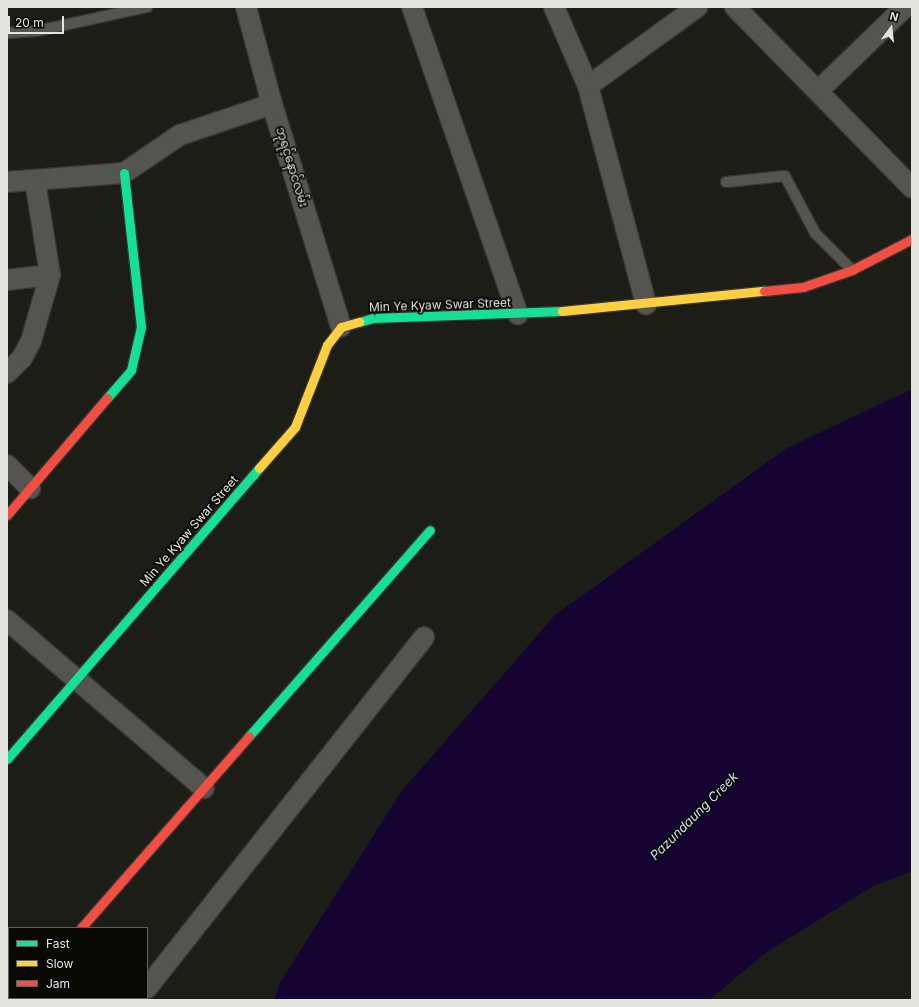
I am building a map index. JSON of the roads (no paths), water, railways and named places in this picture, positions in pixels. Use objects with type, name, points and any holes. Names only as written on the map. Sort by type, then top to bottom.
[{"type":"street","name":"ဘုရင့်နောင်လမ်း","points":[[246,7],[272,104],[341,327]]},
{"type":"street","points":[[412,7],[518,314]]},
{"type":"street","points":[[554,7],[588,86],[646,304]]},
{"type":"street","points":[[588,86],[697,7]]},
{"type":"street","points":[[735,7],[912,188]]},
{"type":"street","points":[[818,91],[905,7]]},
{"type":"street","points":[[7,182],[124,173],[180,136],[272,104]]},
{"type":"street","points":[[7,515],[131,370],[140,327],[124,173]]},
{"type":"street","points":[[7,373],[22,358],[31,341],[50,275],[35,180]]},
{"type":"street","name":"Min Ye Kyaw Swar Street","points":[[7,759],[78,679],[294,427],[328,345],[341,327],[373,318],[518,314],[646,304],[803,287],[852,270],[912,239]]},
{"type":"street","points":[[7,280],[50,275]]},
{"type":"street","points":[[7,465],[30,488]]},
{"type":"street","points":[[83,927],[430,530]]},
{"type":"street","points":[[7,620],[204,788]]},
{"type":"street","points":[[148,987],[424,637]]},
{"type":"lane","points":[[7,33],[38,31],[147,7]]},
{"type":"lane","points":[[726,182],[785,176],[815,232],[852,270]]},
{"type":"water","name":"Pazundaung Creek","points":[[912,389],[912,871],[872,887],[768,951],[709,1000],[274,1000],[281,981],[401,792],[555,615],[787,448]]}]
